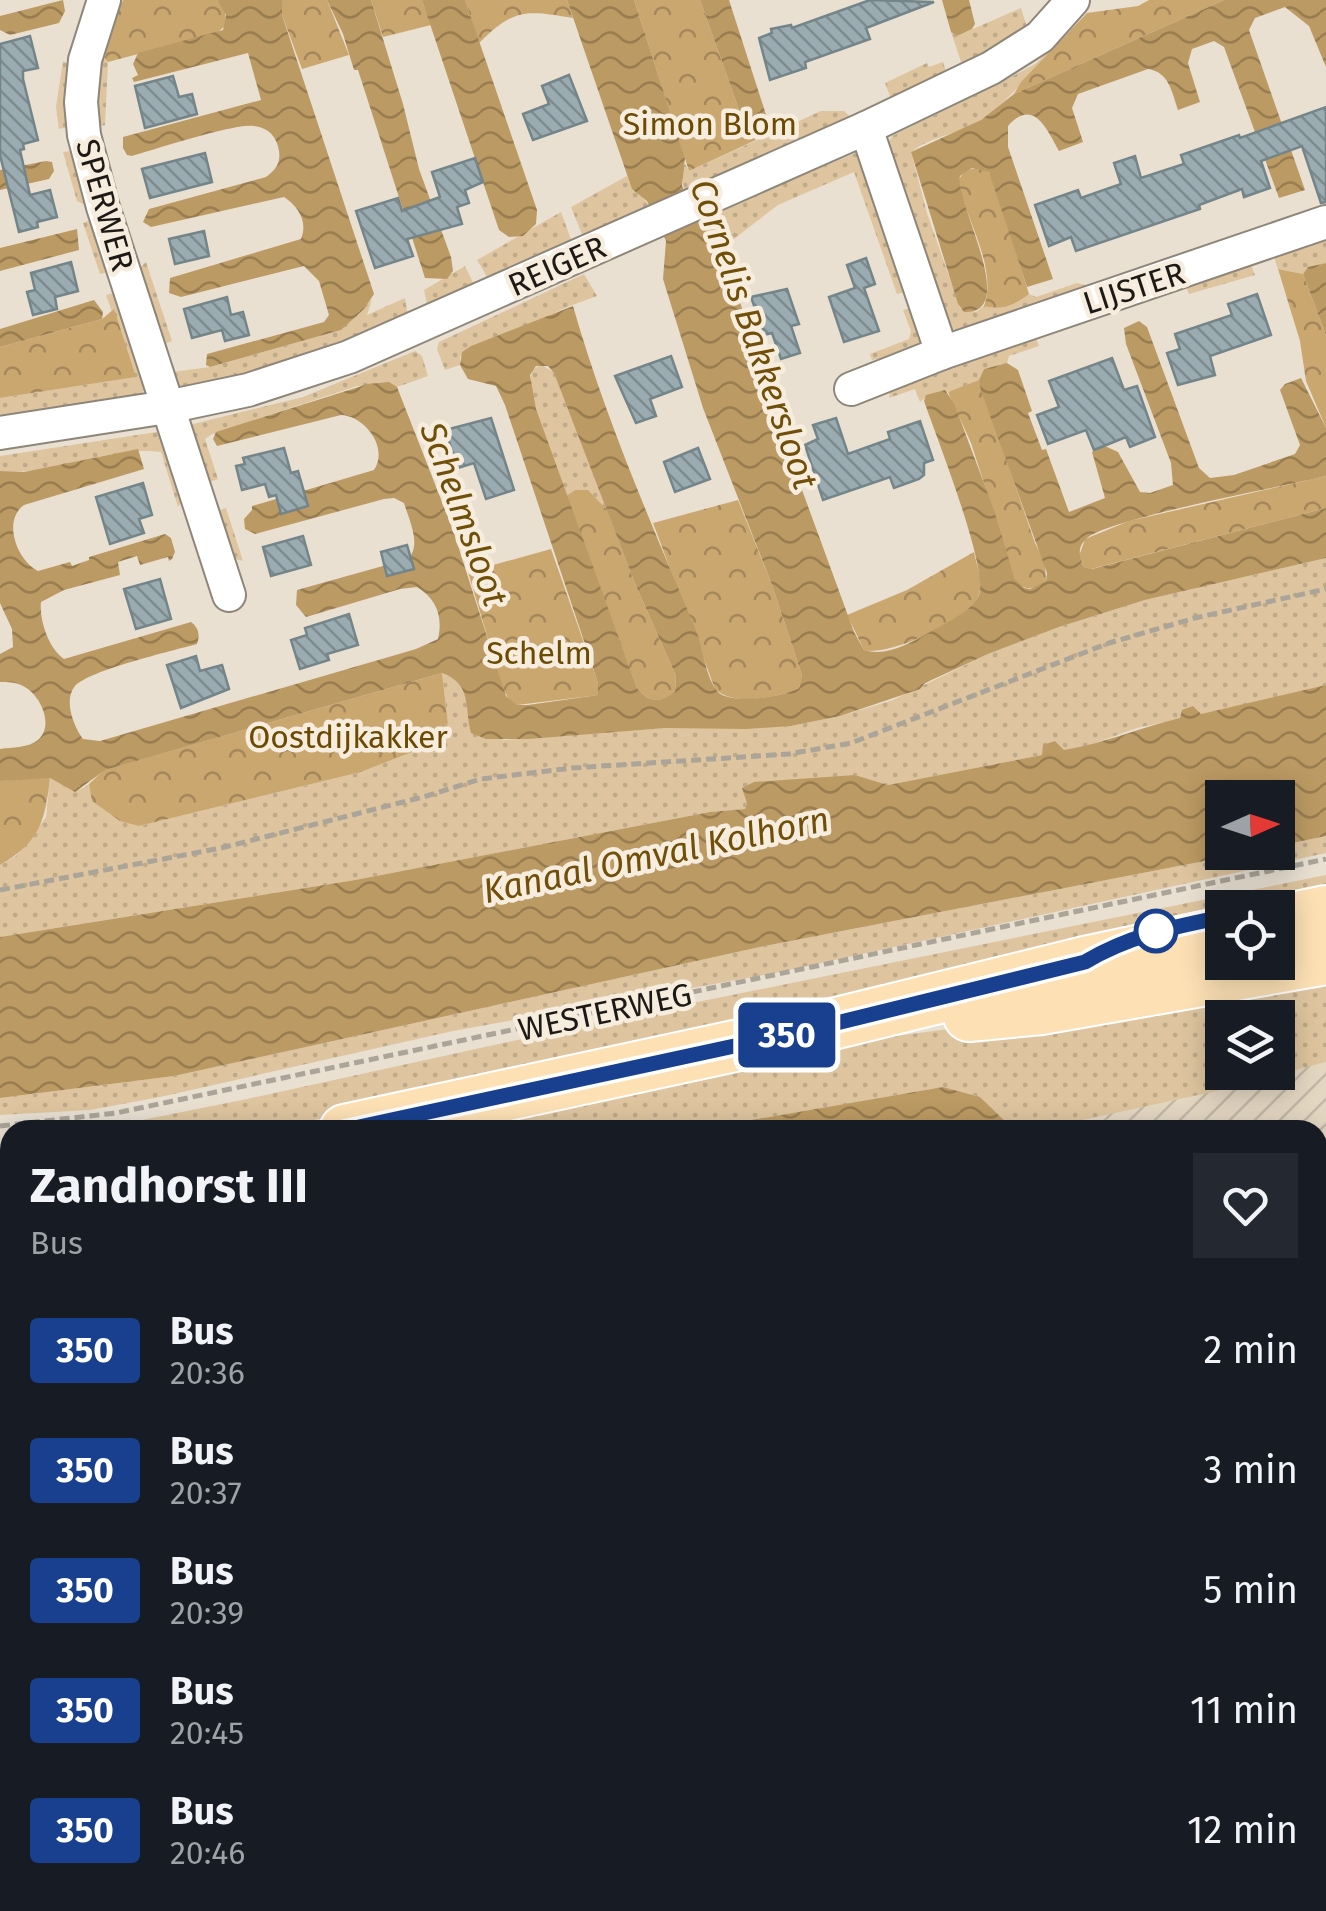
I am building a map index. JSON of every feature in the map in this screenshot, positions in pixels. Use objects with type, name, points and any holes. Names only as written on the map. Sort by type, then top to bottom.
[{"type":"main road","points":[[1295,917],[1326,911]]},
{"type":"main road","name":"WESTERWEG","points":[[391,1120],[804,1031],[1205,937]]},
{"type":"main road","name":"WESTERWEG","points":[[804,1031],[1042,1010],[1326,959]]},
{"type":"street","name":"SPERWER","points":[[104,0],[85,60],[81,102],[84,134],[103,207],[229,596]]},
{"type":"street","name":"REIGER","points":[[0,433],[248,390],[349,357],[866,128],[1017,54],[1040,37],[1074,0]]},
{"type":"street","points":[[866,128],[942,352]]},
{"type":"street","name":"LIJSTER","points":[[850,389],[942,352],[1326,222]]},
{"type":"path","points":[[0,890],[220,848],[481,779],[572,768],[788,754],[851,742],[1108,642],[1326,589]]},
{"type":"path","name":"WESTERWEG","points":[[54,1120],[116,1113],[1326,859]]},
{"type":"shaded area","points":[[111,0],[122,0],[113,20],[105,58],[105,125],[97,127],[87,103]]},
{"type":"shaded area","points":[[1021,8],[1028,30],[962,65],[951,32],[957,36]]},
{"type":"shaded area","points":[[1060,42],[993,111],[974,124],[911,152],[927,213],[960,308],[976,312],[984,306],[1008,306],[1029,294],[1036,297],[1077,283],[1092,287],[963,337],[951,332],[888,144],[892,136],[1035,64]]},
{"type":"shaded area","points":[[63,61],[76,69],[73,126],[59,129],[56,107]]},
{"type":"shaded area","points":[[943,62],[947,75],[893,104],[885,83],[927,63],[929,67]]},
{"type":"shaded area","points":[[821,111],[844,111],[855,121],[684,192],[685,164],[689,171]]},
{"type":"shaded area","points":[[71,151],[80,157],[93,201],[77,201],[63,152]]},
{"type":"shaded area","points":[[856,153],[860,155],[908,291],[897,294],[854,172],[778,205],[721,249],[697,219]]},
{"type":"shaded area","points":[[627,176],[650,208],[583,237],[571,207]]},
{"type":"shaded area","points":[[561,212],[572,242],[492,285],[477,260]]},
{"type":"shaded area","points":[[88,221],[100,227],[109,272],[100,274],[83,223]]},
{"type":"shaded area","points":[[1326,233],[1326,263],[1309,267],[1303,274],[1278,269],[1272,252]]},
{"type":"shaded area","points":[[1248,258],[1255,275],[1189,294],[1184,282]]},
{"type":"shaded area","points":[[146,262],[172,341],[160,346],[134,274]]},
{"type":"shaded area","points":[[465,266],[477,291],[435,310],[427,304],[424,290]]},
{"type":"shaded area","points":[[584,274],[597,296],[460,357],[460,365],[445,370],[437,349],[439,342]]},
{"type":"shaded area","points":[[117,292],[149,383],[139,397],[0,423],[0,398],[135,377],[106,295]]},
{"type":"shaded area","points":[[405,298],[409,322],[298,364],[185,389],[165,373],[210,367],[341,330],[372,299],[367,315]]},
{"type":"shaded area","points":[[915,307],[925,345],[884,366],[872,360],[870,354],[909,339],[911,331],[903,310]]},
{"type":"shaded area","points":[[1035,336],[1039,346],[1009,356],[1007,363],[984,369],[979,380],[959,389],[920,402],[915,389],[889,398],[891,381]]},
{"type":"shaded area","points":[[415,351],[422,356],[428,376],[397,387],[357,386],[212,434],[205,439],[218,479],[202,479],[189,425],[303,397]]},
{"type":"shaded area","points":[[541,365],[554,372],[607,510],[575,490],[566,496],[532,399],[532,370]]},
{"type":"shaded area","points":[[163,431],[189,492],[178,507],[161,452],[120,453],[40,470],[0,471],[0,456]]},
{"type":"shaded area","points":[[226,508],[243,561],[229,557],[217,511]]},
{"type":"shaded area","points":[[1326,558],[1326,685],[1314,690],[1137,728],[1084,747],[888,785],[855,775],[747,803],[745,809],[710,812],[355,880],[0,937],[0,865],[16,856],[46,817],[50,778],[74,790],[89,784],[93,801],[139,826],[361,772],[430,745],[448,723],[442,673],[457,682],[466,694],[469,727],[504,740],[666,728],[791,726],[893,700],[988,654],[1059,627],[1145,600]]},
{"type":"shaded area","points":[[1326,836],[1326,853],[1295,860],[1295,842]]},
{"type":"shaded area","points":[[1205,861],[1205,870],[1248,870],[775,973],[453,1031],[160,1097],[90,1110],[0,1115],[0,1098],[174,1076],[760,947]]},
{"type":"shaded area","points":[[1326,875],[1326,896],[1295,900],[1295,890],[1252,890]]},
{"type":"shaded area","points":[[1205,899],[1205,912],[685,1038],[314,1120],[142,1120],[623,1017]]},
{"type":"shaded area","points":[[1326,979],[1326,1062],[1295,1070],[1295,1000],[1205,1000],[1205,1090],[1220,1090],[1212,1092],[1082,1120],[1004,1120],[980,1097],[943,1087],[751,1120],[473,1120],[881,1038]]},
{"type":"shaded area","points":[[1326,989],[1326,1120],[537,1120],[1205,1009],[1205,1090],[1295,1090],[1295,1000],[1260,1000]]},
{"type":"green space","points":[[123,0],[217,0],[225,11],[226,25],[217,33],[108,62],[105,58],[113,20]]},
{"type":"green space","points":[[282,0],[327,0],[349,55],[302,69],[282,15]]},
{"type":"green space","points":[[371,0],[422,0],[431,25],[383,37]]},
{"type":"green space","points":[[465,0],[567,0],[573,18],[522,14],[502,23],[479,43]]},
{"type":"green space","name":"Simon Blom","points":[[634,0],[700,0],[747,132],[756,140],[689,171]]},
{"type":"green space","points":[[1149,0],[1224,0],[1014,94],[1087,13],[1138,6]]},
{"type":"green space","points":[[980,168],[989,172],[994,183],[1029,294],[1002,307],[984,306],[984,260],[958,183],[966,171]]},
{"type":"green space","points":[[1278,269],[1303,274],[1326,335],[1326,428],[1306,381],[1300,341]]},
{"type":"green space","points":[[114,309],[136,377],[0,398],[0,347],[102,319]]},
{"type":"green space","points":[[979,380],[1045,563],[1046,581],[1033,588],[1022,586],[1015,579],[971,443],[948,392]]},
{"type":"green space","points":[[1326,476],[1326,508],[1091,569],[1084,567],[1079,556],[1085,539],[1129,521]]},
{"type":"green space","points":[[575,490],[588,490],[607,510],[676,676],[675,693],[670,696],[650,699],[637,688],[566,496]]},
{"type":"green space","points":[[738,500],[802,675],[799,688],[792,692],[752,699],[733,698],[715,689],[653,523]]},
{"type":"green space","name":"Schelm","points":[[551,549],[599,695],[517,705],[503,689],[468,572]]},
{"type":"green space","points":[[974,552],[980,588],[970,608],[943,627],[907,643],[864,650],[847,615],[907,590]]},
{"type":"green space","name":"Oostdijkakker","points":[[442,673],[448,723],[430,745],[361,772],[139,826],[120,821],[92,801],[89,784],[104,770]]},
{"type":"green space","points":[[50,778],[43,818],[24,848],[0,865],[0,781]]},
{"type":"water","points":[[63,0],[65,11],[59,23],[10,35],[0,30],[0,16]]},
{"type":"water","points":[[217,0],[282,0],[282,15],[374,294],[341,330],[210,367],[206,365],[207,354],[324,322],[329,315],[319,281],[304,266],[181,297],[169,293],[170,278],[301,239],[301,215],[284,197],[151,227],[143,222],[149,209],[266,177],[278,163],[274,137],[254,126],[213,132],[132,156],[123,148],[123,137],[261,100],[248,53],[134,82],[132,78],[138,75],[133,64],[138,53],[223,30],[226,15]]},
{"type":"water","points":[[327,0],[371,0],[419,169],[451,257],[453,271],[447,279],[425,278],[358,70],[354,70]]},
{"type":"water","points":[[422,0],[465,0],[537,210],[536,224],[523,236],[509,237],[499,230]]},
{"type":"water","points":[[567,0],[634,0],[685,158],[682,186],[700,226],[714,237],[737,293],[798,479],[864,650],[881,652],[906,644],[958,616],[979,595],[980,581],[969,531],[924,401],[926,395],[945,390],[954,403],[1015,579],[1024,588],[1046,581],[1047,573],[981,391],[979,380],[984,369],[1007,363],[1018,370],[1032,411],[1028,413],[1069,512],[1105,498],[1092,452],[1105,446],[1118,452],[1140,492],[1150,493],[1173,485],[1171,463],[1126,344],[1124,328],[1139,321],[1147,327],[1199,468],[1210,478],[1234,475],[1295,454],[1300,445],[1280,390],[1301,378],[1326,428],[1326,476],[1160,513],[1100,531],[1081,545],[1084,567],[1092,569],[1326,508],[1326,558],[1145,600],[1059,627],[988,654],[925,683],[920,689],[840,716],[791,726],[666,728],[486,739],[471,733],[463,690],[442,673],[105,770],[75,792],[50,778],[0,781],[0,749],[34,743],[43,734],[45,718],[40,703],[29,690],[0,682],[0,654],[13,647],[12,629],[0,603],[0,471],[24,472],[138,449],[144,469],[24,505],[17,512],[15,540],[24,558],[38,571],[70,562],[72,566],[165,534],[171,538],[175,552],[169,561],[168,557],[140,565],[137,556],[118,562],[120,575],[64,590],[41,602],[46,634],[64,659],[191,622],[198,632],[197,644],[114,668],[75,686],[70,706],[83,739],[100,741],[416,649],[438,639],[437,609],[417,587],[306,617],[296,605],[297,590],[408,559],[414,540],[404,503],[384,499],[255,534],[245,529],[244,519],[252,506],[374,470],[379,452],[366,427],[341,415],[217,446],[213,439],[216,432],[368,384],[389,382],[397,387],[453,530],[506,696],[517,705],[528,705],[598,695],[598,683],[505,405],[496,386],[468,379],[460,365],[462,352],[471,346],[573,306],[614,428],[695,628],[714,686],[725,696],[745,699],[770,697],[799,688],[802,675],[772,585],[703,408],[663,279],[666,241],[647,201],[632,189]],"holes":[[[536,366],[548,366],[676,676],[675,692],[664,698],[650,699],[637,688],[536,409],[530,375]]]},
{"type":"water","points":[[700,0],[729,0],[769,124],[747,132]]},
{"type":"water","points":[[942,0],[969,0],[975,24],[972,29],[957,36],[951,32]]},
{"type":"water","points":[[1224,0],[1326,0],[1326,67],[1309,26],[1285,7],[1255,18],[1249,30],[1305,190],[1279,198],[1224,47],[1214,41],[1192,49],[1188,63],[1200,102],[1178,110],[1165,79],[1148,69],[1078,94],[1072,108],[1083,142],[1059,151],[1044,126],[1032,116],[1017,118],[1008,126],[1008,147],[1053,279],[1027,287],[989,172],[972,168],[960,176],[981,254],[987,295],[980,308],[964,312],[958,304],[911,152],[981,120],[1014,94]]},
{"type":"water","points":[[52,162],[54,171],[49,179],[0,190],[0,170]]},
{"type":"water","points":[[77,229],[79,250],[0,271],[0,248]]},
{"type":"water","points":[[1326,263],[1326,335],[1303,274],[1308,267]]},
{"type":"water","points":[[94,300],[103,312],[102,319],[0,347],[0,329]]},
{"type":"water","name":"Kanaal Omval Kolhorn","points":[[1326,685],[1326,836],[1295,842],[1295,780],[1205,780],[1205,861],[760,947],[174,1076],[0,1098],[0,937],[355,880],[710,812],[745,809],[742,788],[754,782],[855,775],[888,785],[1042,755],[1043,745],[1055,741],[1064,750],[1093,744],[1180,718],[1182,710],[1193,706],[1201,714]]},
{"type":"water","points":[[943,1087],[980,1097],[1004,1120],[751,1120]]},
{"type":"building","points":[[870,0],[934,2],[866,28],[870,39],[805,62],[806,68],[770,80],[759,38],[772,33],[771,29],[791,25],[792,28]]},
{"type":"building","points":[[30,36],[38,68],[23,71],[23,79],[38,140],[23,144],[24,149],[20,150],[30,195],[50,190],[57,217],[19,232],[0,155],[0,44]]},
{"type":"building","points":[[569,75],[587,121],[533,140],[523,114],[549,104],[542,86]]},
{"type":"building","points":[[173,76],[179,97],[192,94],[197,114],[145,128],[135,86]]},
{"type":"building","points":[[1326,107],[1326,202],[1321,203],[1302,146],[1261,161],[1270,188],[1244,197],[1242,189],[1199,205],[1200,209],[1076,251],[1071,237],[1049,246],[1035,205],[1078,190],[1081,198],[1121,184],[1114,163],[1135,156],[1141,178],[1184,164],[1181,155]]},
{"type":"building","points":[[205,153],[212,182],[150,198],[142,169]]},
{"type":"building","points":[[475,158],[483,182],[465,190],[469,203],[457,207],[462,224],[407,239],[413,256],[375,268],[356,211],[398,198],[402,211],[440,197],[432,172]]},
{"type":"building","points":[[204,231],[209,256],[175,264],[169,239]]},
{"type":"building","points":[[866,258],[875,284],[864,288],[879,331],[844,342],[829,297],[855,288],[847,265]]},
{"type":"building","points":[[71,262],[78,291],[55,297],[57,309],[33,315],[27,292],[35,290],[31,273]]},
{"type":"building","points":[[787,289],[799,324],[791,326],[800,353],[781,359],[772,333],[764,335],[751,297]]},
{"type":"building","points":[[1257,294],[1271,335],[1210,356],[1215,375],[1178,385],[1167,353],[1180,349],[1175,334],[1232,315],[1228,304]]},
{"type":"building","points":[[227,297],[231,315],[243,312],[249,335],[225,341],[222,330],[192,338],[184,309]]},
{"type":"building","points":[[671,356],[682,387],[650,399],[656,416],[636,423],[615,376]]},
{"type":"building","points":[[1112,358],[1124,390],[1137,386],[1155,437],[1130,447],[1126,437],[1094,450],[1086,430],[1048,444],[1037,415],[1059,407],[1049,381]]},
{"type":"building","points":[[491,418],[514,490],[486,499],[474,463],[458,468],[445,430]]},
{"type":"building","points":[[836,418],[848,454],[890,439],[888,432],[920,421],[933,460],[924,463],[924,475],[919,479],[894,488],[890,477],[823,500],[805,445],[818,439],[813,425]]},
{"type":"building","points":[[284,448],[291,473],[298,471],[308,506],[281,514],[276,495],[269,497],[265,484],[242,490],[236,466],[245,464],[243,458]]},
{"type":"building","points":[[698,448],[710,479],[675,492],[664,462]]},
{"type":"building","points":[[143,483],[152,515],[139,519],[144,533],[110,544],[96,497]]},
{"type":"building","points":[[303,536],[311,565],[271,576],[263,547]]},
{"type":"building","points":[[407,545],[414,569],[387,576],[381,552]]},
{"type":"building","points":[[160,579],[171,619],[136,629],[124,589]]},
{"type":"building","points":[[349,614],[358,645],[327,654],[329,660],[300,669],[291,640],[307,635],[305,628]]},
{"type":"building","points":[[196,656],[200,671],[222,665],[229,689],[181,708],[167,665]]},
{"type":"bus line","name":"350","points":[[391,1120],[804,1031],[1085,962],[1112,946],[1205,921]]},
{"type":"water label","name":"Cornelis Bakkersloot","points":[[754,334]]},
{"type":"water label","name":"Schelmsloot","points":[[464,514]]}]
